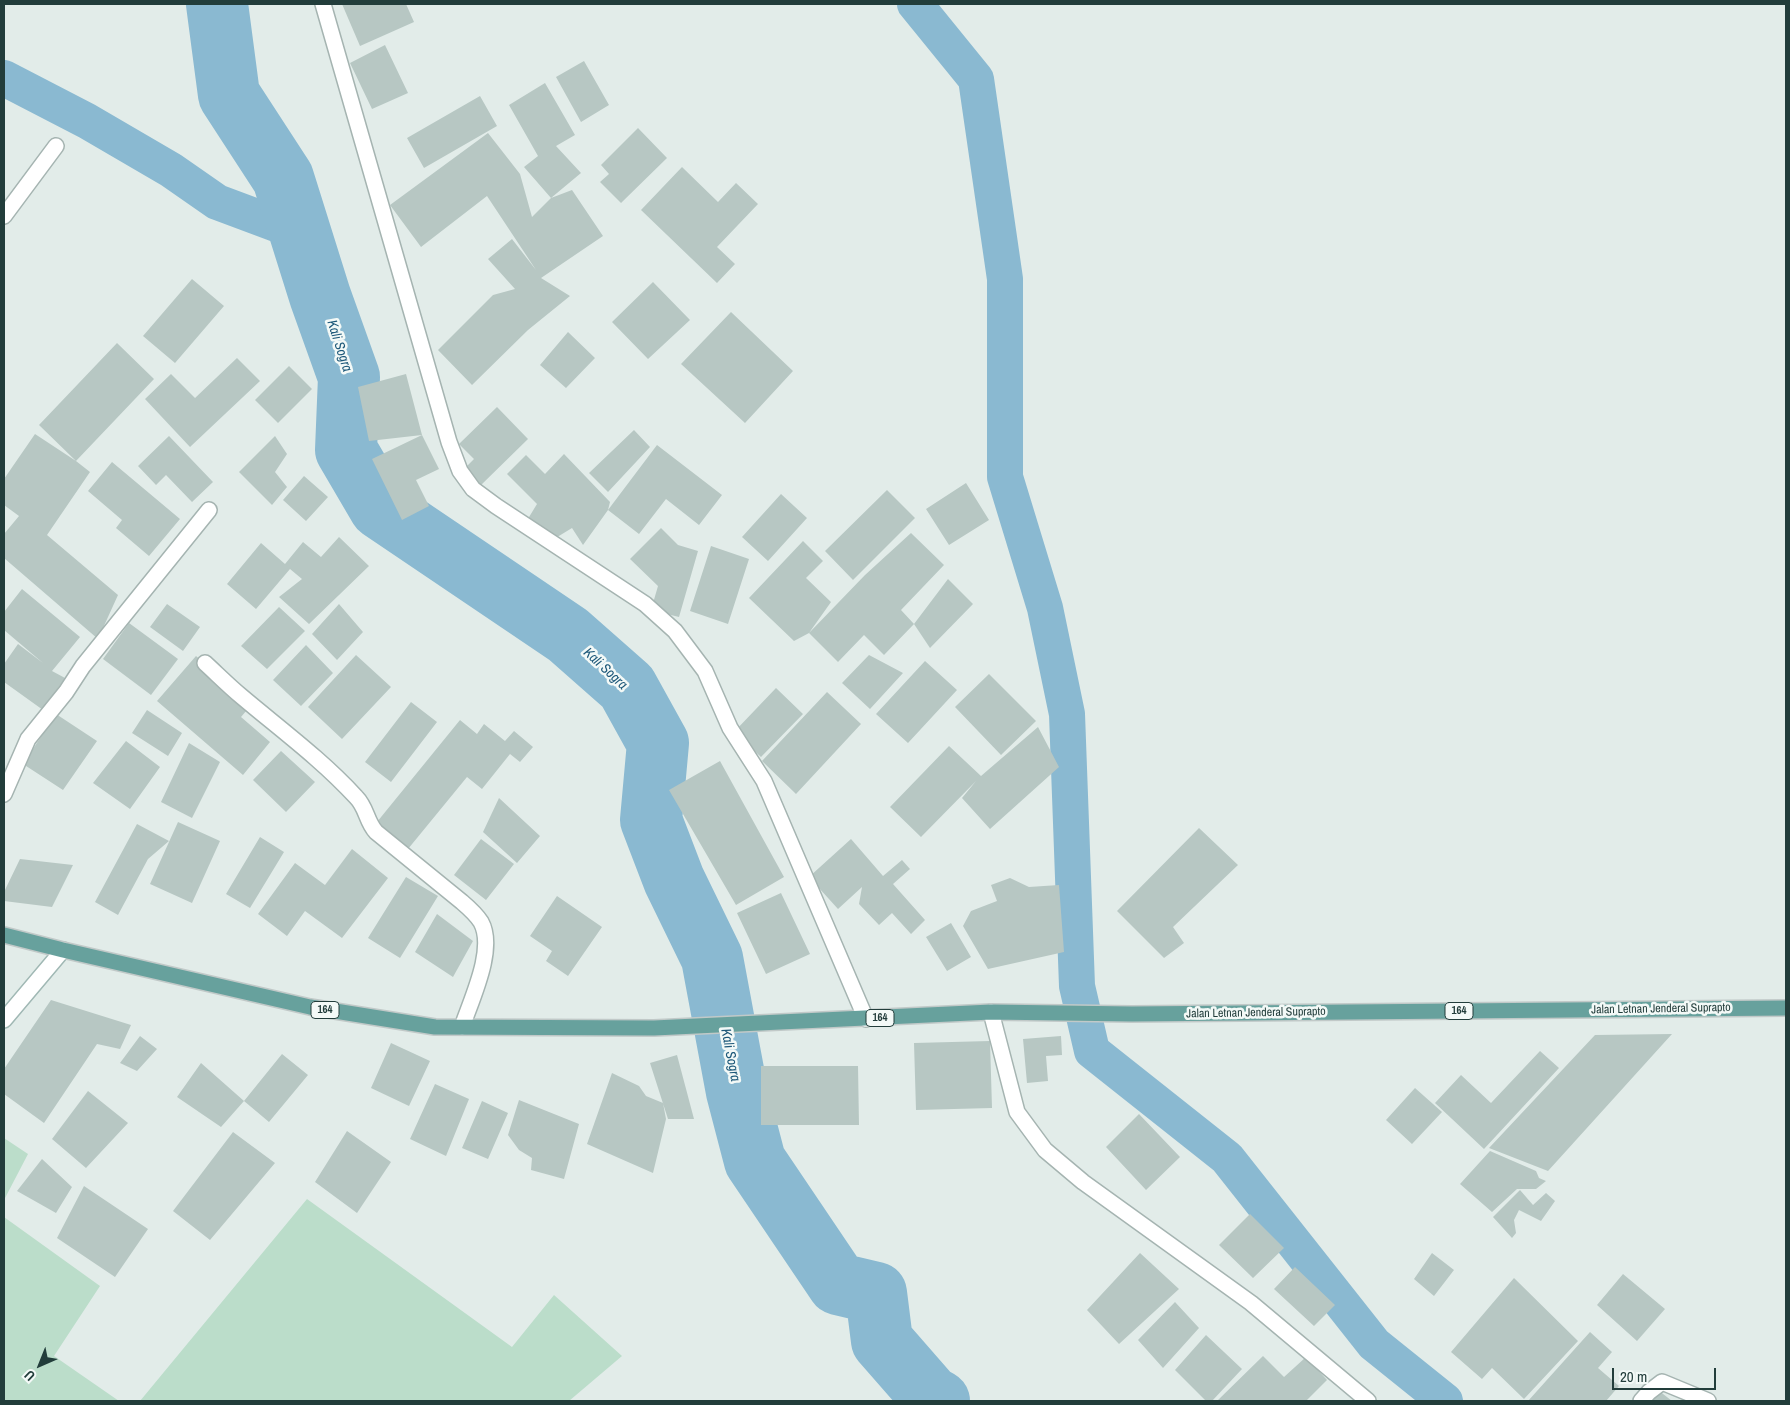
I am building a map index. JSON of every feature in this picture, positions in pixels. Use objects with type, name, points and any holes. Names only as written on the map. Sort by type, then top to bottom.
[{"type":"main road","name":"164","points":[[4,935],[310,1007],[435,1027],[462,1026]]},
{"type":"main road","name":"Jalan Letnan Jenderal Suprapto","points":[[462,1026],[654,1028],[991,1012],[1132,1014],[1786,1008]]},
{"type":"street","points":[[323,4],[446,432],[460,471],[473,489],[644,604],[675,631],[705,672],[730,728],[764,781],[866,1019]]},
{"type":"street","points":[[4,216],[56,146]]},
{"type":"street","points":[[4,794],[28,739],[66,692],[83,666],[208,510]]},
{"type":"street","points":[[205,662],[242,697],[329,770],[361,802],[367,814],[368,822],[376,832],[462,902],[482,923],[486,938],[482,968],[462,1026]]},
{"type":"street","points":[[4,1020],[63,950]]},
{"type":"street","points":[[991,1012],[1017,1112],[1045,1150],[1083,1182],[1251,1303],[1368,1401]]},
{"type":"street","points":[[1641,1401],[1662,1382],[1708,1401]]},
{"type":"green space","points":[[4,1138],[28,1154],[4,1200]]},
{"type":"green space","points":[[307,1199],[512,1347],[554,1295],[622,1356],[569,1401],[140,1401]]},
{"type":"green space","points":[[4,1217],[100,1286],[54,1356],[119,1401],[4,1401]]},
{"type":"building","points":[[342,4],[406,4],[414,22],[360,46]]},
{"type":"building","points":[[385,45],[408,93],[372,109],[350,63]]},
{"type":"building","points":[[584,61],[609,105],[581,122],[556,77]]},
{"type":"building","points":[[545,83],[575,135],[556,146],[581,173],[551,198],[524,167],[538,156],[509,105]]},
{"type":"building","points":[[480,96],[497,126],[424,168],[407,138]]},
{"type":"building","points":[[638,128],[667,158],[621,203],[600,182],[609,174],[601,165]]},
{"type":"building","points":[[488,133],[520,174],[532,217],[551,198],[572,190],[603,236],[541,278],[570,296],[528,330],[472,385],[438,350],[493,295],[515,289],[488,259],[512,239],[536,270],[487,196],[421,247],[390,205]]},
{"type":"building","points":[[682,167],[718,202],[736,183],[758,204],[717,247],[735,264],[717,283],[641,210]]},
{"type":"building","points":[[192,279],[224,306],[175,363],[143,336]]},
{"type":"building","points":[[653,282],[690,320],[648,359],[612,322]]},
{"type":"building","points":[[731,312],[793,371],[745,423],[681,364]]},
{"type":"building","points":[[568,332],[595,358],[566,388],[540,365]]},
{"type":"building","points":[[117,343],[154,379],[76,461],[39,425]]},
{"type":"building","points":[[237,358],[260,381],[190,447],[145,399],[171,374],[195,398]]},
{"type":"building","points":[[289,366],[312,389],[278,423],[255,400]]},
{"type":"building","points":[[406,374],[422,435],[369,441],[358,387]]},
{"type":"building","points":[[497,407],[528,439],[479,487],[463,470],[474,459],[459,444]]},
{"type":"building","points":[[634,430],[650,447],[608,492],[589,473]]},
{"type":"building","points":[[35,434],[90,472],[47,535],[118,595],[98,639],[4,558],[4,534],[19,516],[4,505],[4,479]]},
{"type":"building","points":[[422,435],[439,469],[416,480],[429,506],[402,520],[372,459]]},
{"type":"building","points":[[169,436],[213,482],[192,502],[166,475],[156,485],[138,466]]},
{"type":"building","points":[[275,436],[287,454],[275,472],[287,487],[272,505],[239,472]]},
{"type":"building","points":[[657,445],[722,495],[699,525],[666,499],[639,534],[608,510]]},
{"type":"building","points":[[564,454],[610,502],[608,510],[583,545],[572,528],[554,539],[526,522],[537,504],[507,474],[526,455],[545,474]]},
{"type":"building","points":[[112,462],[180,519],[149,556],[116,528],[122,520],[88,491]]},
{"type":"building","points":[[304,476],[328,497],[306,521],[283,500]]},
{"type":"building","points":[[966,483],[989,520],[949,545],[926,509]]},
{"type":"building","points":[[887,490],[915,518],[853,580],[825,551]]},
{"type":"building","points":[[781,494],[807,518],[768,561],[742,537]]},
{"type":"building","points":[[661,528],[678,545],[698,551],[679,617],[651,610],[658,586],[630,559]]},
{"type":"building","points":[[911,533],[944,565],[901,610],[914,624],[884,655],[864,635],[838,662],[809,633],[865,575]]},
{"type":"building","points":[[339,537],[369,566],[309,624],[279,597],[302,579],[290,569],[256,609],[227,584],[261,543],[285,564],[303,542],[321,557]]},
{"type":"building","points":[[803,541],[823,561],[806,578],[831,602],[809,633],[794,641],[749,598]]},
{"type":"building","points":[[711,546],[749,559],[728,624],[690,611]]},
{"type":"building","points":[[948,579],[973,604],[930,648],[914,624]]},
{"type":"building","points":[[22,589],[80,637],[52,671],[65,678],[43,710],[4,682],[4,664],[18,644],[43,663],[4,630],[4,612]]},
{"type":"building","points":[[167,604],[200,627],[183,651],[150,627]]},
{"type":"building","points":[[339,604],[363,632],[337,660],[312,634]]},
{"type":"building","points":[[279,607],[305,631],[267,669],[241,646]]},
{"type":"building","points":[[129,623],[178,659],[151,695],[103,659]]},
{"type":"building","points":[[306,645],[333,673],[301,706],[273,680]]},
{"type":"building","points":[[356,655],[391,687],[342,739],[308,707]]},
{"type":"building","points":[[869,655],[903,673],[870,709],[842,683]]},
{"type":"building","points":[[196,656],[252,704],[241,717],[270,742],[243,775],[157,701]]},
{"type":"building","points":[[925,661],[957,690],[908,743],[876,714]]},
{"type":"building","points":[[989,674],[1036,721],[1001,755],[955,707]]},
{"type":"building","points":[[776,688],[803,714],[761,757],[734,732]]},
{"type":"building","points":[[827,692],[861,724],[796,794],[762,761]]},
{"type":"building","points":[[411,702],[437,722],[391,782],[365,762]]},
{"type":"building","points":[[147,710],[182,733],[168,756],[132,733]]},
{"type":"building","points":[[56,714],[97,741],[63,790],[23,764]]},
{"type":"building","points":[[460,720],[477,734],[484,724],[505,741],[514,731],[533,747],[520,762],[510,754],[482,789],[467,777],[408,849],[377,822]]},
{"type":"building","points":[[1038,727],[1059,767],[990,829],[962,798],[976,781],[921,837],[890,807],[949,746],[981,776]]},
{"type":"building","points":[[126,741],[160,767],[130,809],[93,783]]},
{"type":"building","points":[[189,743],[220,762],[192,818],[161,802]]},
{"type":"building","points":[[281,751],[315,782],[286,812],[253,780]]},
{"type":"building","points":[[720,761],[784,877],[736,905],[669,790]]},
{"type":"building","points":[[499,798],[540,836],[517,863],[483,832]]},
{"type":"building","points":[[178,822],[220,841],[192,903],[150,884]]},
{"type":"building","points":[[137,824],[169,841],[148,859],[118,915],[95,902]]},
{"type":"building","points":[[1199,828],[1238,865],[1173,927],[1184,943],[1164,958],[1117,911]]},
{"type":"building","points":[[260,837],[284,852],[250,908],[226,894]]},
{"type":"building","points":[[481,839],[514,864],[486,900],[454,875]]},
{"type":"building","points":[[851,839],[883,876],[902,860],[910,869],[893,884],[925,920],[911,934],[892,913],[879,925],[859,904],[862,887],[838,909],[809,877]]},
{"type":"building","points":[[352,849],[388,878],[342,938],[305,911],[287,936],[258,914],[295,863],[325,885]]},
{"type":"building","points":[[20,859],[73,865],[52,907],[4,901],[4,892]]},
{"type":"building","points":[[406,877],[438,896],[400,958],[368,938]]},
{"type":"building","points":[[1010,878],[1029,887],[1059,885],[1064,952],[988,969],[963,926],[971,911],[997,901],[991,885]]},
{"type":"building","points":[[781,893],[810,954],[766,974],[737,913]]},
{"type":"building","points":[[557,896],[602,927],[568,976],[546,961],[552,951],[530,936]]},
{"type":"building","points":[[437,914],[473,941],[453,977],[415,952]]},
{"type":"building","points":[[951,923],[971,957],[947,971],[926,937]]},
{"type":"building","points":[[51,1000],[131,1025],[120,1049],[97,1044],[44,1123],[4,1094],[4,1069]]},
{"type":"building","points":[[1672,1034],[1548,1171],[1489,1148],[1595,1035]]},
{"type":"building","points":[[140,1036],[157,1049],[137,1071],[120,1063]]},
{"type":"building","points":[[1061,1036],[1062,1055],[1046,1056],[1048,1081],[1027,1083],[1023,1039]]},
{"type":"building","points":[[990,1041],[992,1108],[916,1110],[914,1043]]},
{"type":"building","points":[[391,1043],[430,1061],[409,1106],[371,1088]]},
{"type":"building","points":[[1540,1051],[1559,1068],[1484,1149],[1435,1103],[1461,1075],[1491,1103]]},
{"type":"building","points":[[282,1054],[308,1075],[269,1122],[244,1101]]},
{"type":"building","points":[[677,1055],[694,1119],[668,1119],[650,1063]]},
{"type":"building","points":[[201,1063],[244,1101],[221,1127],[177,1097]]},
{"type":"building","points":[[761,1066],[858,1066],[859,1125],[761,1125]]},
{"type":"building","points":[[612,1073],[639,1086],[646,1096],[663,1103],[666,1119],[653,1173],[587,1144]]},
{"type":"building","points":[[435,1084],[469,1099],[446,1156],[410,1139]]},
{"type":"building","points":[[1415,1088],[1442,1112],[1412,1144],[1386,1120]]},
{"type":"building","points":[[88,1091],[128,1123],[86,1168],[52,1139]]},
{"type":"building","points":[[519,1100],[579,1124],[564,1179],[531,1170],[532,1158],[519,1150],[508,1135]]},
{"type":"building","points":[[482,1101],[508,1113],[488,1159],[462,1148]]},
{"type":"building","points":[[1139,1114],[1180,1157],[1146,1190],[1106,1147]]},
{"type":"building","points":[[347,1131],[391,1162],[357,1213],[315,1182]]},
{"type":"building","points":[[233,1132],[275,1163],[210,1240],[173,1211]]},
{"type":"building","points":[[1490,1151],[1536,1171],[1539,1178],[1546,1181],[1536,1189],[1517,1189],[1492,1212],[1460,1184]]},
{"type":"building","points":[[42,1159],[72,1187],[56,1213],[17,1191]]},
{"type":"building","points":[[84,1186],[148,1229],[115,1277],[57,1238]]},
{"type":"building","points":[[1520,1190],[1533,1205],[1546,1193],[1555,1201],[1541,1221],[1519,1210],[1514,1220],[1516,1233],[1512,1238],[1493,1217]]},
{"type":"building","points":[[1250,1214],[1284,1248],[1253,1278],[1219,1245]]},
{"type":"building","points":[[1140,1253],[1179,1289],[1119,1344],[1087,1310]]},
{"type":"building","points":[[1432,1253],[1454,1270],[1434,1296],[1414,1279]]},
{"type":"building","points":[[1295,1267],[1335,1305],[1314,1326],[1274,1289]]},
{"type":"building","points":[[1623,1274],[1665,1309],[1637,1341],[1597,1305]]},
{"type":"building","points":[[1514,1278],[1578,1341],[1524,1399],[1492,1368],[1482,1379],[1451,1352]]},
{"type":"building","points":[[1175,1302],[1199,1328],[1163,1368],[1138,1340]]},
{"type":"building","points":[[1590,1332],[1612,1352],[1598,1368],[1619,1386],[1606,1401],[1528,1401]]},
{"type":"building","points":[[1206,1335],[1242,1369],[1212,1401],[1206,1401],[1175,1370]]},
{"type":"building","points":[[1263,1356],[1284,1377],[1306,1357],[1327,1380],[1306,1401],[1217,1401]]},
{"type":"building","points":[[1658,1390],[1672,1401],[1649,1401]]},
{"type":"waterway","name":"Kali Sogra","points":[[217,4],[229,95],[283,178],[320,296],[349,377],[346,450],[380,508],[568,635],[627,687],[658,743],[651,820],[674,880],[712,958],[737,1092],[755,1161],[838,1284],[876,1293],[882,1341],[930,1396],[939,1401]]},
{"type":"waterway","points":[[915,4],[976,79],[1005,279],[1005,477],[1045,608],[1067,714],[1077,986],[1092,1051],[1227,1158],[1374,1344],[1445,1401]]},
{"type":"waterway","points":[[4,78],[87,121],[171,170],[217,202],[300,233]]},
{"type":"waterway","points":[[919,1401],[930,1396]]}]
